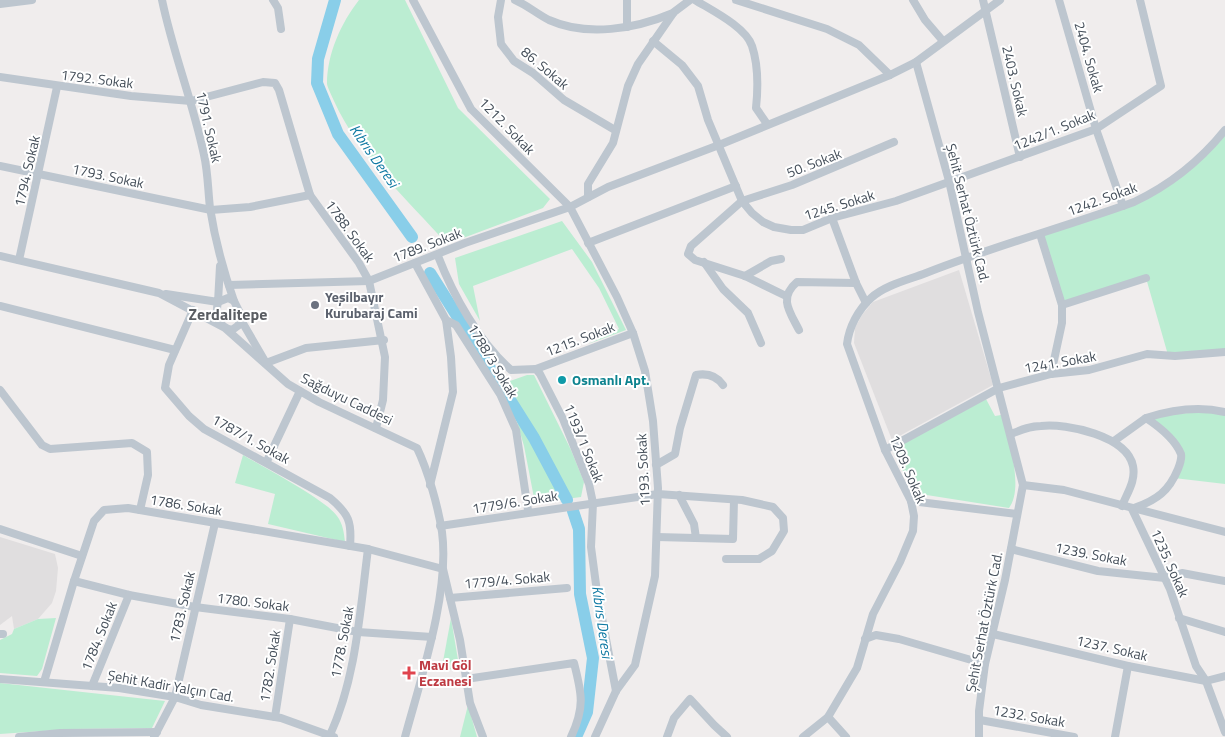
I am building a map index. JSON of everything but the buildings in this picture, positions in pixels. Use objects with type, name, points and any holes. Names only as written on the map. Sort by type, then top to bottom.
[{"type":"street","points":[[0,4],[32,0]]},
{"type":"street","name":"1791. Sokak","points":[[162,0],[172,45],[192,101],[204,157],[220,262]]},
{"type":"street","points":[[273,0],[278,8],[281,29]]},
{"type":"street","name":"1212. Sokak","points":[[413,0],[472,109],[570,206]]},
{"type":"street","name":"86. Sokak","points":[[501,0],[498,17],[501,44],[514,60],[533,73],[564,100],[616,130]]},
{"type":"street","points":[[515,0],[548,19],[568,27],[598,29],[650,23],[674,12],[690,0]]},
{"type":"street","points":[[627,0],[627,27]]},
{"type":"street","points":[[695,0],[739,29],[752,45],[758,94],[756,108],[768,124]]},
{"type":"street","points":[[736,0],[746,1],[827,29],[859,45],[890,75]]},
{"type":"street","points":[[913,0],[925,20],[943,41]]},
{"type":"street","name":"2403. Sokak","points":[[983,0],[1020,157]]},
{"type":"street","points":[[570,206],[647,171],[719,145],[890,75],[916,62],[1000,0]]},
{"type":"street","name":"2404. Sokak","points":[[1059,0],[1096,129],[1124,206]]},
{"type":"street","name":"1242/1. Sokak","points":[[949,181],[1096,129],[1161,86],[1140,0]]},
{"type":"street","points":[[588,197],[588,184],[613,143],[628,86],[653,41],[674,12]]},
{"type":"street","points":[[653,41],[682,65],[698,86],[708,120],[742,201],[691,246],[688,254],[695,260],[745,276],[786,296]]},
{"type":"street","name":"Şehit Serhat Öztürk Cad.","points":[[916,62],[949,181],[978,312],[1000,388],[1023,485],[986,664],[979,711],[979,737]]},
{"type":"street","name":"1792. Sokak","points":[[0,77],[57,86],[192,101]]},
{"type":"street","name":"1788. Sokak","points":[[192,101],[263,82],[275,83],[284,103],[310,195],[359,263],[369,281],[384,340],[385,357],[383,400],[376,428]]},
{"type":"street","name":"1794. Sokak","points":[[19,260],[57,86]]},
{"type":"street","name":"1242. Sokak","points":[[967,256],[1124,206],[1160,190],[1182,174],[1225,130]]},
{"type":"street","name":"50. Sokak","points":[[742,201],[792,185],[894,142]]},
{"type":"street","name":"1793. Sokak","points":[[0,166],[211,210],[250,207],[310,195]]},
{"type":"street","name":"1245. Sokak","points":[[742,201],[752,214],[774,227],[803,230],[832,218],[896,201],[949,181]]},
{"type":"street","points":[[588,243],[736,186]]},
{"type":"street","name":"1193. Sokak","points":[[570,206],[617,297],[633,333],[645,371],[653,421],[658,494],[653,586],[636,665],[616,691],[596,737]]},
{"type":"street","name":"1789. Sokak","points":[[229,286],[369,281],[438,256],[465,243],[570,206]]},
{"type":"street","points":[[832,218],[856,284],[866,303]]},
{"type":"street","points":[[1040,234],[1062,305],[1062,323],[1051,374]]},
{"type":"street","name":"Sağduyu Caddesi","points":[[0,256],[159,293],[225,328],[288,384],[417,448],[430,486],[440,526],[443,569],[432,637],[405,737]]},
{"type":"street","points":[[438,256],[450,286],[496,357],[511,370],[536,369]]},
{"type":"street","name":"1209. Sokak","points":[[803,737],[828,717],[857,668],[873,614],[900,562],[913,531],[914,516],[911,501],[885,450],[847,344],[848,333],[857,314],[871,297],[892,286],[967,256]]},
{"type":"street","points":[[745,276],[772,261],[780,259]]},
{"type":"street","points":[[220,262],[241,320],[266,363],[306,348],[384,340]]},
{"type":"street","points":[[220,262],[218,319],[225,328],[232,330],[241,320]]},
{"type":"street","points":[[704,262],[723,289],[748,313],[760,343]]},
{"type":"street","points":[[415,263],[446,320],[450,336],[453,392],[430,486]]},
{"type":"street","points":[[1062,305],[1146,278]]},
{"type":"street","points":[[799,330],[789,311],[786,296],[788,289],[797,282],[856,284]]},
{"type":"street","points":[[159,293],[218,302],[228,298],[234,301]]},
{"type":"street","points":[[0,306],[175,350]]},
{"type":"street","name":"1787/1. Sokak","points":[[193,310],[169,365],[165,388],[189,416],[204,429],[266,461],[330,498],[345,511],[351,528],[350,546]]},
{"type":"street","name":"1788/3 Sokak","points":[[446,320],[456,324],[500,394],[516,430],[528,510]]},
{"type":"street","name":"1215. Sokak","points":[[536,369],[633,333]]},
{"type":"street","name":"1241. Sokak","points":[[885,450],[969,402],[1000,388],[1051,374],[1089,370],[1147,354],[1175,356],[1225,352]]},
{"type":"street","name":"1193/1 Sokak","points":[[536,369],[570,435],[589,484],[593,503],[591,547],[597,592],[616,691]]},
{"type":"street","points":[[656,465],[675,454],[680,428],[696,376],[706,373],[719,378],[723,385]]},
{"type":"street","points":[[0,390],[42,445],[50,449],[132,443],[146,452],[148,475],[140,510]]},
{"type":"street","points":[[266,461],[300,391]]},
{"type":"street","points":[[1114,440],[1146,418],[1175,410],[1225,412]]},
{"type":"street","points":[[1132,509],[1160,496],[1169,488],[1181,457],[1176,446],[1146,418]]},
{"type":"street","points":[[1011,434],[1043,425],[1063,427],[1114,440],[1128,454],[1133,465],[1133,482],[1122,506]]},
{"type":"street","points":[[1023,485],[1064,490],[1225,532]]},
{"type":"street","name":"1779/6. Sokak","points":[[440,526],[658,494],[734,500],[773,507],[782,518],[784,532],[772,551],[759,559],[726,560]]},
{"type":"street","points":[[679,495],[694,524],[696,538]]},
{"type":"street","points":[[657,537],[733,539],[734,500]]},
{"type":"street","points":[[911,501],[1017,514]]},
{"type":"street","name":"1786. Sokak","points":[[44,682],[94,521],[104,510],[128,508],[368,549],[443,569]]},
{"type":"street","name":"1235. Sokak","points":[[1132,509],[1165,578],[1196,666],[1206,681],[1225,732]]},
{"type":"street","name":"1783. Sokak","points":[[155,734],[175,697],[194,607],[215,523]]},
{"type":"street","points":[[0,529],[82,556]]},
{"type":"street","name":"1778. Sokak","points":[[331,737],[339,718],[358,632],[368,549]]},
{"type":"street","name":"1239. Sokak","points":[[1011,549],[1098,571],[1165,578],[1182,573],[1225,581]]},
{"type":"street","points":[[443,569],[470,703],[483,737]]},
{"type":"street","name":"1780. Sokak","points":[[74,581],[129,596],[194,607],[290,619],[358,632],[432,637]]},
{"type":"street","name":"1779/4. Sokak","points":[[450,598],[567,588]]},
{"type":"street","name":"1784. Sokak","points":[[92,686],[129,596]]},
{"type":"street","points":[[1179,618],[1225,632]]},
{"type":"street","name":"1782. Sokak","points":[[274,717],[290,619]]},
{"type":"street","name":"1237. Sokak","points":[[993,634],[1128,666],[1206,681],[1225,676]]},
{"type":"street","points":[[865,639],[876,635],[891,638],[986,664]]},
{"type":"street","points":[[466,679],[574,663],[582,695],[581,714],[571,737]]},
{"type":"street","points":[[1115,737],[1128,666]]},
{"type":"street","name":"Şehit Kadir Yalçın Cad.","points":[[0,679],[92,686],[175,697],[201,705],[274,717],[331,737]]},
{"type":"street","points":[[667,737],[674,718],[690,699],[714,726],[727,737]]},
{"type":"street","points":[[828,717],[846,737]]},
{"type":"street","name":"1232. Sokak","points":[[980,720],[1074,737]]},
{"type":"street","points":[[19,737],[60,733],[155,734]]},
{"type":"shaded area","points":[[959,270],[993,385],[892,440],[854,343],[855,328],[862,315],[873,302]]},
{"type":"shaded area","points":[[0,537],[55,554],[58,568],[56,591],[52,603],[38,619],[14,629],[12,616],[0,625]]},
{"type":"green space","points":[[359,0],[405,0],[458,108],[550,199],[543,208],[447,244],[385,176],[370,159],[344,121],[327,84],[329,61],[336,39],[346,19]]},
{"type":"green space","points":[[1225,130],[1225,352],[1168,355],[1146,278],[1062,305],[1040,234],[1160,190]]},
{"type":"green space","points":[[562,221],[592,262],[626,330],[588,344],[619,329],[599,288],[572,249],[473,286],[480,321],[459,284],[455,258]]},
{"type":"green space","points":[[500,373],[507,382],[527,375],[534,375],[571,450],[584,482],[581,497],[535,503],[524,446],[514,412],[495,376]]},
{"type":"green space","points":[[986,399],[995,416],[1001,415],[1014,463],[1015,489],[1009,508],[914,493],[892,449]]},
{"type":"green space","points":[[1225,412],[1225,484],[1174,478],[1180,453],[1146,418],[1158,414]]},
{"type":"green space","points":[[243,455],[279,475],[331,509],[341,522],[345,542],[268,524],[275,494],[235,483]]},
{"type":"green space","points":[[56,618],[42,669],[37,676],[0,673],[0,640],[12,634],[14,629],[38,619]]},
{"type":"green space","points":[[451,618],[460,672],[442,667]]},
{"type":"green space","points":[[0,683],[165,701],[152,728],[71,729],[0,734]]},
{"type":"green space","points":[[468,705],[477,737],[460,737]]},
{"type":"waterway","name":"Kıbrıs Deresi","points":[[335,0],[318,59],[317,83],[338,134],[412,237]]},
{"type":"waterway","name":"Kıbrıs Deresi","points":[[430,273],[534,438],[567,500]]},
{"type":"waterway","name":"Kıbrıs Deresi","points":[[573,511],[579,529],[580,594],[593,658],[587,712],[576,737]]},
{"type":"place","name":"Yeşilbayır Kurubaraj Cami","points":[[315,305]]},
{"type":"place","name":"Osmanlı Apt.","points":[[562,380]]},
{"type":"place","name":"Mavi Göl Eczanesi","points":[[409,673]]},
{"type":"district","name":"Zerdalitepe","points":[[228,314]]}]
